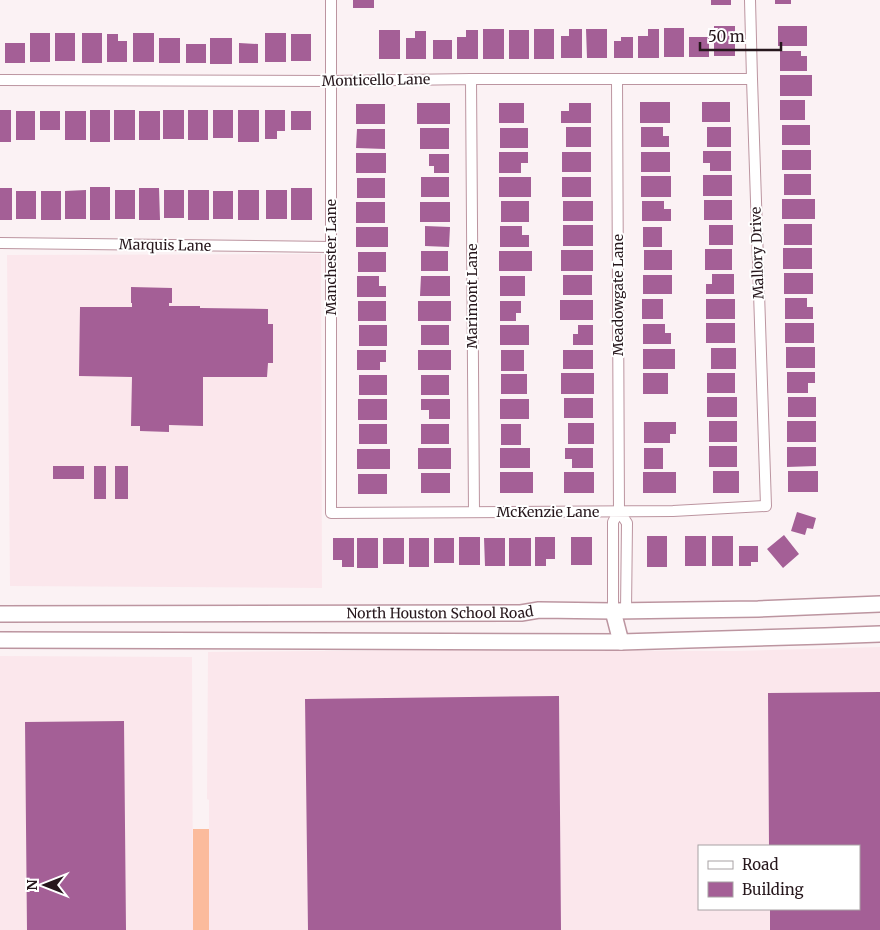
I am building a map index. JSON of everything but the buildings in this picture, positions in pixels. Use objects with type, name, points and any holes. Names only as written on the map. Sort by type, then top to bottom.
[{"type":"main road","name":"North Houston School Road","points":[[0,614],[521,613],[539,610],[758,609],[880,604]]},
{"type":"main road","points":[[619,611],[621,642]]},
{"type":"main road","points":[[170,640],[171,613]]},
{"type":"main road","name":"North Houston School Road","points":[[0,640],[621,642],[880,634]]},
{"type":"street","name":"Manchester Lane","points":[[331,0],[331,513]]},
{"type":"street","name":"Mallory Drive","points":[[750,0],[766,506]]},
{"type":"street","name":"Monticello Lane","points":[[0,80],[752,80]]},
{"type":"street","name":"Marimont Lane","points":[[471,80],[474,512]]},
{"type":"street","name":"Meadowgate Lane","points":[[617,80],[619,511],[627,523],[619,611]]},
{"type":"street","name":"Marquis Lane","points":[[0,243],[331,247]]},
{"type":"street","name":"McKenzie Lane","points":[[331,513],[673,511],[766,506]]},
{"type":"shaded area","points":[[321,254],[322,588],[10,586],[7,255]]},
{"type":"shaded area","points":[[880,647],[880,930],[209,930],[209,800],[207,799],[208,652],[443,650],[736,651]]},
{"type":"shaded area","points":[[0,656],[192,657],[193,930],[0,930]]},
{"type":"shaded area","points":[[193,829],[209,829],[209,930],[193,930]]}]
